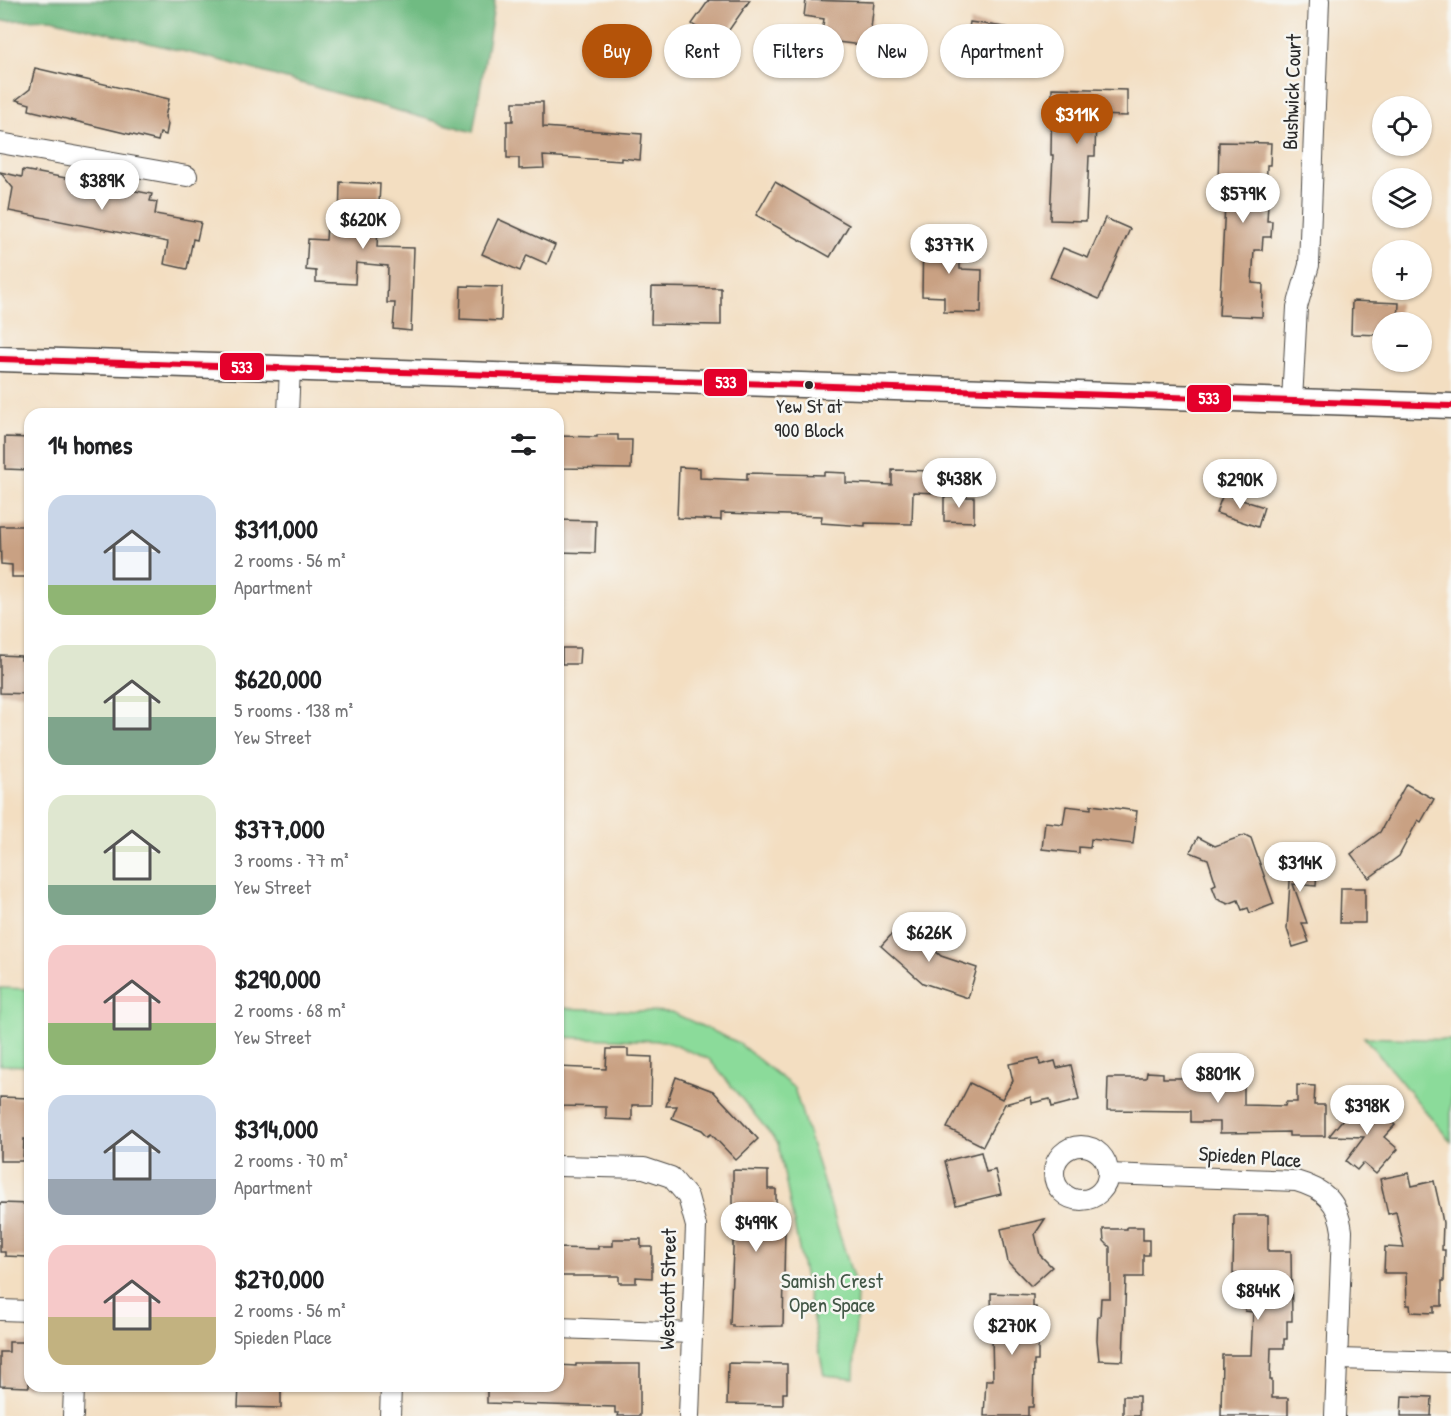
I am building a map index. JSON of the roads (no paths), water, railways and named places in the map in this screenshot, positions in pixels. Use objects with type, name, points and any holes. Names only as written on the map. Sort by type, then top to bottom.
[{"type":"street","name":"Bushwick Court","points":[[1292,401],[1297,308],[1309,264],[1319,0]]},
{"type":"street","points":[[0,143],[187,176]]},
{"type":"street","points":[[0,359],[1451,406]]},
{"type":"street","points":[[288,408],[290,368]]},
{"type":"street","name":"Westcott Street","points":[[564,1166],[644,1168],[671,1177],[688,1197],[696,1227],[689,1416]]},
{"type":"street","name":"Spieden Place","points":[[1108,1174],[1296,1181],[1323,1192],[1340,1214],[1342,1231],[1335,1416]]},
{"type":"street","points":[[0,1310],[24,1311]]},
{"type":"street","points":[[564,1328],[692,1332]]},
{"type":"street","points":[[1337,1359],[1451,1362]]},
{"type":"street","points":[[73,1416],[74,1392]]},
{"type":"street","points":[[390,1416],[391,1392]]},
{"type":"place","name":"Yew St at 900 Block","points":[[809,385]]},
{"type":"park label","name":"Samish Crest Open Space","points":[[832,1293]]}]
